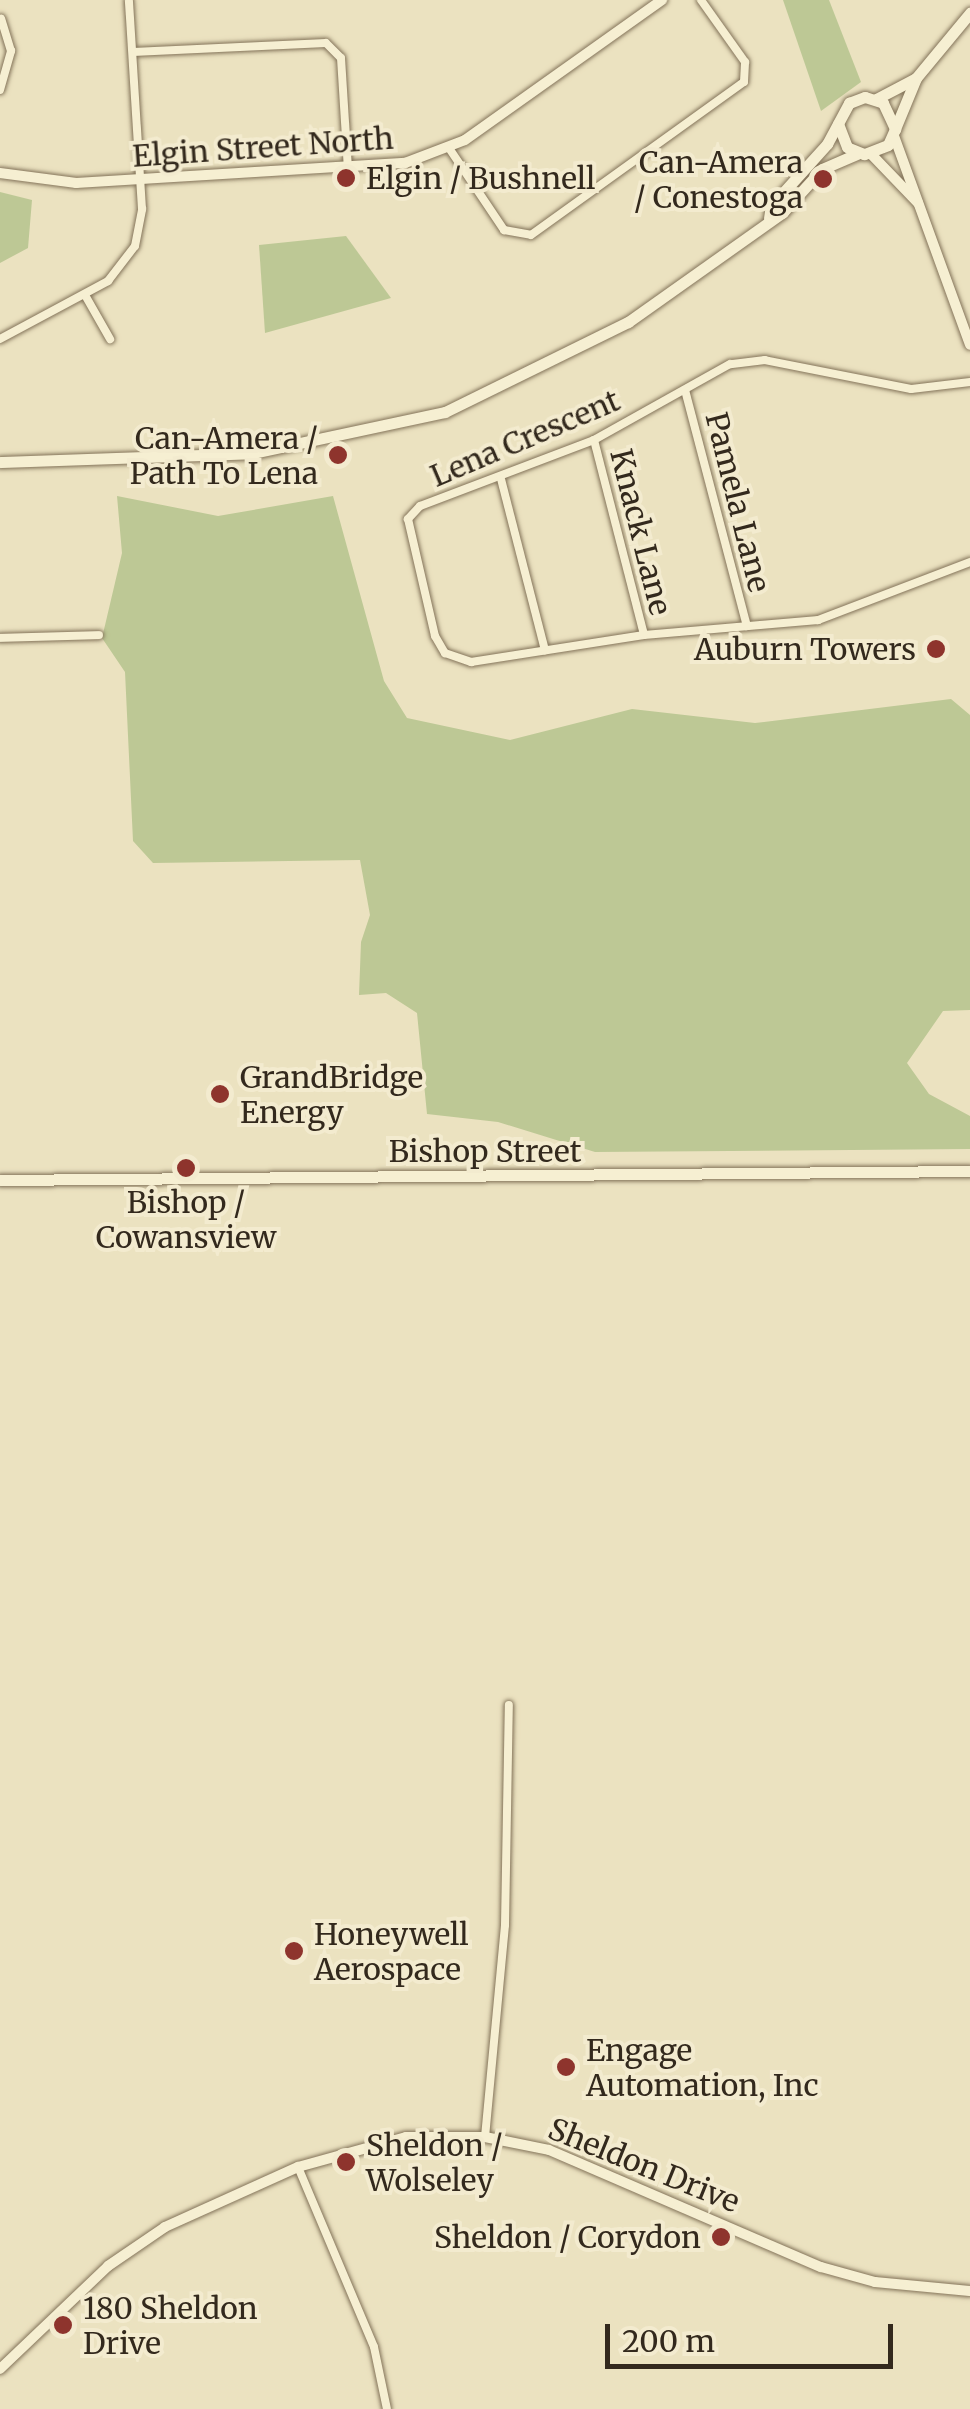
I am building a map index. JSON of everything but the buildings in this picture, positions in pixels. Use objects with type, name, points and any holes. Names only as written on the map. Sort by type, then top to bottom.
[{"type":"main road","points":[[0,462],[252,454],[444,412],[628,322],[769,218],[782,214],[822,168],[865,154],[894,132],[916,78],[970,12]]},
{"type":"main road","points":[[769,218],[771,206],[838,124],[849,104],[876,99],[916,78]]},
{"type":"main road","points":[[876,99],[888,108],[894,132]]},
{"type":"main road","points":[[838,124],[843,142],[865,154]]},
{"type":"main road","name":"Bishop Street","points":[[0,1180],[970,1171]]},
{"type":"street","points":[[0,339],[85,295],[123,267],[135,246],[140,180],[130,0]]},
{"type":"street","name":"Elgin Street North","points":[[0,172],[63,183],[406,164],[449,148],[662,0]]},
{"type":"street","points":[[449,148],[504,230],[531,234],[744,82],[745,62],[701,0]]},
{"type":"street","points":[[0,90],[11,52],[1,19]]},
{"type":"street","points":[[133,52],[332,46],[341,58],[348,168]]},
{"type":"street","points":[[894,132],[970,345]]},
{"type":"street","points":[[865,154],[918,204]]},
{"type":"street","points":[[85,295],[110,339]]},
{"type":"street","name":"Lena Crescent","points":[[970,382],[895,388],[750,360],[730,364],[594,440],[408,515],[435,636],[445,653],[471,662],[644,635],[818,620],[970,562]]},
{"type":"street","name":"Pamela Lane","points":[[684,390],[746,626]]},
{"type":"street","name":"Knack Lane","points":[[594,440],[644,635]]},
{"type":"street","points":[[501,479],[545,650]]},
{"type":"street","points":[[0,638],[99,634]]},
{"type":"street","points":[[485,2137],[506,1925],[509,1705]]},
{"type":"street","name":"Sheldon Drive","points":[[0,2368],[130,2250],[192,2211],[298,2167],[379,2141],[485,2137],[585,2162],[821,2266],[875,2282],[970,2291]]},
{"type":"street","points":[[298,2167],[374,2347],[387,2409]]},
{"type":"green space","points":[[783,0],[829,0],[861,82],[821,111]]},
{"type":"green space","points":[[0,192],[32,200],[28,248],[0,263]]},
{"type":"green space","points":[[346,236],[391,298],[265,333],[259,245]]},
{"type":"green space","points":[[117,496],[218,516],[333,496],[384,681],[407,718],[510,740],[632,709],[755,723],[951,699],[970,715],[970,1010],[943,1011],[907,1063],[929,1094],[970,1116],[970,1149],[595,1152],[498,1122],[427,1114],[417,1013],[386,993],[359,995],[361,942],[370,915],[360,860],[153,863],[133,841],[125,672],[102,638],[122,553]]},
{"type":"place","name":"Elgin / Bushnell","points":[[346,178]]},
{"type":"place","name":"Can-Amera / Conestoga","points":[[823,179]]},
{"type":"place","name":"Can-Amera / Path To Lena","points":[[338,455]]},
{"type":"place","name":"Auburn Towers","points":[[936,649]]},
{"type":"place","name":"GrandBridge Energy","points":[[220,1094]]},
{"type":"place","name":"Bishop / Cowansview","points":[[186,1168]]},
{"type":"place","name":"Honeywell Aerospace","points":[[294,1951]]},
{"type":"place","name":"Engage Automation, Inc","points":[[566,2067]]},
{"type":"place","name":"Sheldon / Wolseley","points":[[346,2162]]},
{"type":"place","name":"Sheldon / Corydon","points":[[721,2237]]},
{"type":"place","name":"180 Sheldon Drive","points":[[63,2325]]}]
